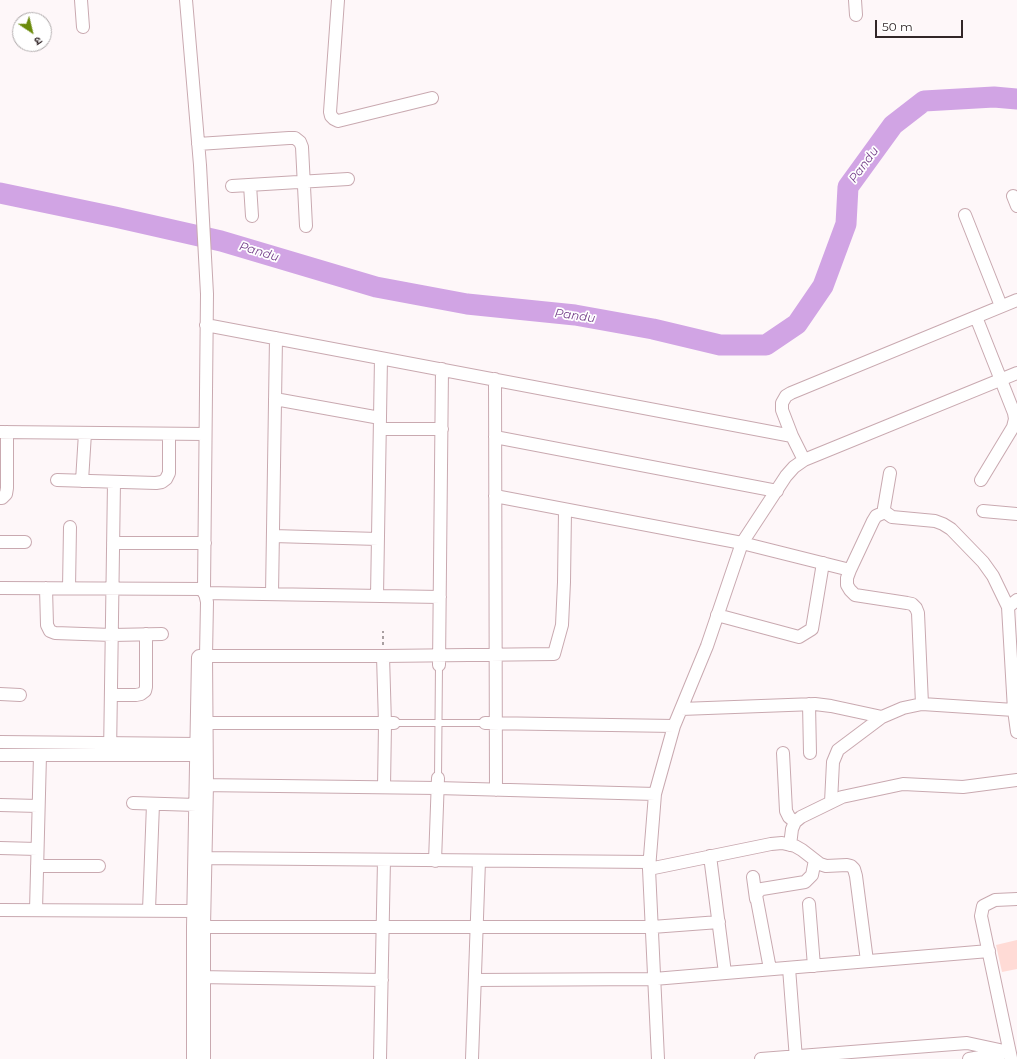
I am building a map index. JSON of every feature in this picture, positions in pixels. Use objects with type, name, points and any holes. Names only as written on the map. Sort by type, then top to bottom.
[{"type":"street","points":[[81,0],[83,27]]},
{"type":"street","points":[[186,0],[200,165],[206,294],[205,543],[204,591],[200,600],[206,723],[199,750]]},
{"type":"street","points":[[338,0],[330,112],[331,116],[338,121],[432,98]]},
{"type":"street","points":[[855,0],[856,14]]},
{"type":"street","points":[[198,144],[295,138],[300,142],[302,147],[306,226]]},
{"type":"street","points":[[232,186],[348,179]]},
{"type":"street","points":[[250,185],[252,216]]},
{"type":"street","points":[[965,215],[1002,306]]},
{"type":"street","points":[[804,460],[792,436],[782,410],[782,403],[786,396],[1017,300]]},
{"type":"street","points":[[976,317],[1014,413],[1015,419],[1013,427],[981,480]]},
{"type":"street","points":[[206,325],[792,436]]},
{"type":"street","points":[[272,594],[276,338]]},
{"type":"street","points":[[377,596],[381,358]]},
{"type":"street","points":[[439,660],[442,369]]},
{"type":"street","points":[[658,1059],[649,865],[655,794],[674,726],[707,646],[742,543],[786,476],[794,467],[804,460],[1017,373]]},
{"type":"street","points":[[495,379],[495,654],[491,723],[496,790]]},
{"type":"street","points":[[275,399],[380,423],[442,429]]},
{"type":"street","points":[[0,498],[6,494],[7,488],[4,432],[205,434]]},
{"type":"street","points":[[82,481],[85,433]]},
{"type":"street","points":[[57,480],[162,482],[166,479],[169,473],[169,434]]},
{"type":"street","points":[[495,438],[777,491]]},
{"type":"street","points":[[890,473],[884,508],[885,512],[892,517],[934,521],[951,529],[983,562],[1012,603],[1014,710],[1017,732]]},
{"type":"street","points":[[110,749],[114,482]]},
{"type":"street","points":[[495,496],[742,543],[850,570]]},
{"type":"street","points":[[202,656],[383,656],[439,660],[495,654],[554,654],[562,625],[565,510]]},
{"type":"street","points":[[982,510],[1017,514]]},
{"type":"street","points":[[885,512],[876,516],[873,521],[850,570],[847,578],[847,584],[855,596],[907,603],[912,604],[916,608],[918,613],[922,704]]},
{"type":"street","points":[[68,588],[70,528]]},
{"type":"street","points":[[273,536],[378,539]]},
{"type":"street","points":[[0,542],[24,542]]},
{"type":"street","points":[[113,544],[205,543]]},
{"type":"street","points":[[717,615],[799,637],[812,629],[823,563]]},
{"type":"street","points":[[0,588],[68,588],[440,597]]},
{"type":"street","points":[[46,588],[47,625],[50,631],[55,633],[112,635],[162,634]]},
{"type":"street","points":[[111,695],[136,695],[145,691],[146,634]]},
{"type":"street","points":[[202,656],[199,750],[202,785],[199,977],[204,1059]]},
{"type":"street","points":[[383,656],[389,724],[384,787]]},
{"type":"street","points":[[0,694],[20,694]]},
{"type":"street","points":[[681,709],[809,704],[831,706],[882,717]]},
{"type":"street","points":[[809,704],[810,753]]},
{"type":"street","points":[[831,802],[833,762],[838,750],[882,717],[903,708],[922,704],[1014,710]]},
{"type":"street","points":[[206,723],[389,724]]},
{"type":"street","points":[[491,723],[674,726]]},
{"type":"street","points":[[0,742],[110,749],[199,750]]},
{"type":"street","points":[[0,755],[40,755],[110,749]]},
{"type":"street","points":[[783,754],[786,811],[789,817],[795,822]]},
{"type":"street","points":[[36,910],[40,755]]},
{"type":"street","points":[[790,844],[792,829],[795,822],[801,817],[842,797],[903,784],[963,787],[1017,780]]},
{"type":"street","points":[[202,785],[384,787],[438,783],[496,790],[655,794]]},
{"type":"street","points":[[435,861],[438,783]]},
{"type":"street","points":[[199,927],[195,911],[201,858],[196,805],[202,785]]},
{"type":"street","points":[[133,803],[196,805]]},
{"type":"street","points":[[149,910],[153,804]]},
{"type":"street","points":[[0,805],[38,806]]},
{"type":"street","points":[[201,858],[479,861],[649,865],[710,856],[771,844],[790,844],[802,850],[820,864],[826,866],[847,865],[854,869],[867,961]]},
{"type":"street","points":[[0,848],[37,849]]},
{"type":"street","points":[[710,856],[725,973]]},
{"type":"street","points":[[380,1059],[384,860]]},
{"type":"street","points":[[756,899],[756,895],[762,889],[805,882],[812,875],[815,860]]},
{"type":"street","points":[[472,1059],[479,861]]},
{"type":"street","points":[[37,866],[99,866]]},
{"type":"street","points":[[753,877],[770,969]]},
{"type":"street","points":[[1012,1054],[981,916],[983,906],[994,900],[1017,899]]},
{"type":"street","points":[[809,904],[814,966]]},
{"type":"street","points":[[0,910],[195,911]]},
{"type":"street","points":[[199,927],[652,928],[718,922]]},
{"type":"street","points":[[475,980],[654,979],[989,951]]},
{"type":"street","points":[[789,968],[796,1058]]},
{"type":"street","points":[[199,977],[382,980]]},
{"type":"street","points":[[193,1059],[199,977]]},
{"type":"street","points":[[761,1059],[796,1058],[967,1043],[1012,1054]]},
{"type":"street","points":[[969,1059],[1012,1054]]},
{"type":"lane","points":[[438,783],[439,660]]},
{"type":"lane","points":[[389,724],[491,723]]},
{"type":"building","points":[[1017,940],[1017,969],[1002,972],[996,945]]},
{"type":"waterway","name":"Pandu","points":[[0,193],[221,241],[376,287],[467,304],[575,315],[653,329],[720,345],[766,345],[797,324],[823,286],[846,224],[848,187],[893,125],[924,101],[994,97],[1017,99]]}]
